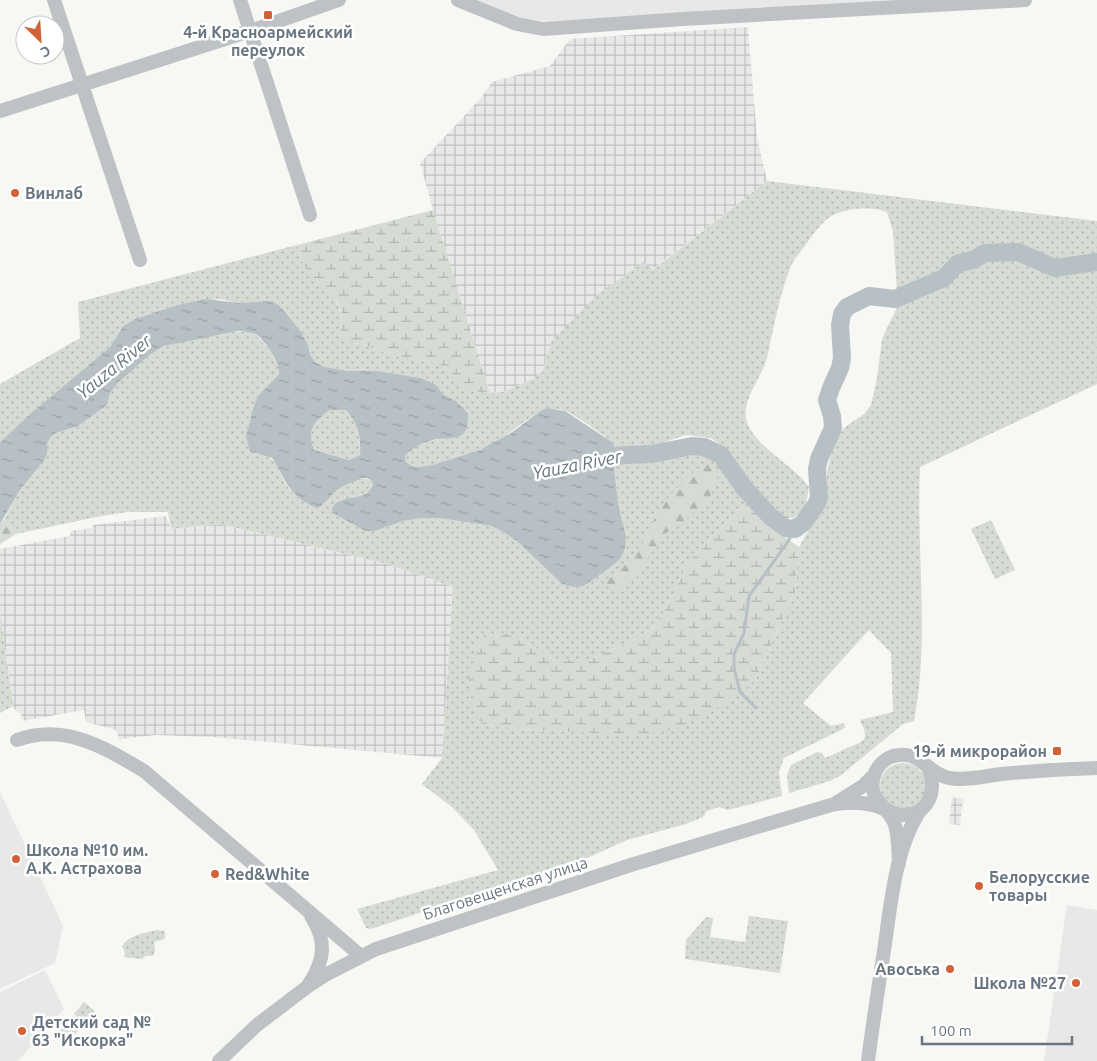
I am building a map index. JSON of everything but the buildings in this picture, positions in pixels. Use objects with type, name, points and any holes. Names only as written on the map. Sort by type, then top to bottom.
[{"type":"street","points":[[54,0],[80,84],[140,260]]},
{"type":"street","points":[[240,0],[310,215]]},
{"type":"street","points":[[0,111],[339,0]]},
{"type":"street","points":[[458,0],[517,24],[543,29],[1025,0]]},
{"type":"street","points":[[17,740],[31,735],[59,734],[87,741],[144,771],[163,785],[361,956]]},
{"type":"street","points":[[831,805],[855,792],[874,776],[884,762],[898,755],[913,756],[928,768],[944,777],[959,779],[1035,771],[1097,768]]},
{"type":"street","points":[[831,805],[857,803],[873,805],[893,814],[912,814],[925,805],[933,784],[928,768]]},
{"type":"street","points":[[874,776],[872,785],[874,794],[878,802],[892,818],[896,830],[899,864]]},
{"type":"street","points":[[868,1061],[890,908],[908,832],[925,805],[944,785],[959,779]]},
{"type":"street","name":"Благовещенская улица","points":[[218,1061],[250,1030],[307,987],[376,949],[634,864],[831,805]]},
{"type":"street","points":[[304,906],[318,928],[322,940],[322,951],[314,976],[307,987]]},
{"type":"shaded area","points":[[477,0],[973,1],[541,21],[523,19]]},
{"type":"shaded area","points":[[748,27],[757,138],[767,181],[652,270],[551,342],[543,371],[533,379],[506,391],[490,393],[420,163],[482,97],[492,82],[550,66],[570,39]]},
{"type":"shaded area","points":[[166,516],[171,529],[221,524],[391,565],[453,587],[442,758],[212,737],[157,735],[119,739],[116,730],[86,722],[84,710],[22,721],[21,714],[13,708],[0,613],[0,549],[70,536],[70,531],[92,528],[93,525]]},
{"type":"shaded area","name":"Школа №10 им. А.К. Астрахова","points":[[0,792],[63,926],[55,963],[0,989]]},
{"type":"shaded area","points":[[952,797],[963,799],[960,825],[949,824]]},
{"type":"shaded area","name":"Школа №27","points":[[1067,905],[1097,910],[1097,1061],[1044,1061]]},
{"type":"shaded area","name":"Детский сад № 63 \"Искорка\"","points":[[45,970],[64,1009],[18,1061],[0,1061],[0,992]]},
{"type":"green space","points":[[767,181],[1097,221],[1097,384],[920,467],[922,627],[919,690],[914,721],[903,724],[840,776],[830,781],[789,793],[787,775],[791,765],[817,752],[822,753],[825,758],[861,742],[865,734],[860,720],[893,712],[891,653],[869,630],[803,703],[831,726],[844,723],[845,727],[784,758],[779,772],[782,796],[728,810],[719,807],[707,811],[703,817],[686,824],[627,840],[592,856],[371,929],[366,928],[357,909],[498,870],[474,830],[453,808],[422,784],[442,758],[453,587],[391,565],[221,524],[171,529],[168,512],[128,512],[16,534],[4,519],[20,490],[47,454],[47,443],[51,437],[56,433],[78,426],[106,405],[110,393],[118,383],[151,354],[164,346],[196,338],[233,332],[249,332],[256,335],[269,349],[279,367],[279,374],[258,396],[255,453],[272,460],[289,488],[299,499],[316,508],[345,485],[355,480],[369,479],[373,482],[369,491],[356,497],[339,501],[333,513],[365,531],[375,531],[403,521],[421,518],[439,518],[491,526],[518,542],[562,584],[584,586],[595,577],[623,523],[618,503],[614,466],[687,453],[703,453],[713,458],[748,502],[688,563],[665,610],[654,627],[637,638],[589,660],[556,660],[515,636],[485,725],[581,732],[755,680],[795,592],[799,547],[821,509],[827,492],[827,472],[838,436],[845,427],[864,414],[871,405],[882,339],[898,305],[893,232],[887,212],[861,208],[835,214],[826,220],[795,258],[787,275],[766,361],[749,396],[746,418],[749,428],[764,446],[794,471],[809,487],[806,503],[799,514],[793,518],[787,518],[773,509],[755,491],[731,453],[711,438],[686,435],[650,447],[615,449],[604,436],[574,415],[560,409],[540,412],[503,438],[470,454],[428,467],[412,466],[406,462],[405,456],[411,449],[426,442],[456,437],[466,428],[468,413],[456,401],[443,394],[435,384],[421,378],[378,371],[349,371],[325,367],[315,362],[300,330],[279,305],[271,301],[239,303],[219,299],[177,305],[135,319],[123,326],[110,347],[30,414],[0,442],[0,384],[80,338],[78,302],[297,245],[303,263],[334,298],[342,317],[340,334],[351,343],[361,344],[391,355],[428,361],[445,367],[471,391],[490,393],[506,391],[533,379],[543,371],[551,342],[597,295],[644,262],[653,270]]},
{"type":"green space","points":[[433,210],[490,393],[471,391],[445,367],[428,361],[391,355],[362,344],[344,340],[340,335],[342,319],[339,305],[312,277],[297,245]]},
{"type":"green space","points":[[329,410],[346,410],[354,421],[360,442],[360,455],[349,460],[314,450],[311,431],[315,423]]},
{"type":"green space","points":[[709,464],[718,476],[707,505],[692,513],[682,524],[664,534],[644,563],[642,573],[617,592],[605,583],[631,560],[646,538],[659,508],[689,475]]},
{"type":"green space","points":[[748,502],[781,534],[799,547],[795,592],[755,680],[734,699],[676,729],[639,735],[533,730],[485,725],[477,718],[471,700],[468,670],[475,649],[484,635],[502,633],[515,636],[556,660],[589,660],[637,638],[654,627],[665,610],[688,563]]},
{"type":"green space","points":[[4,519],[16,534],[0,544],[0,524]]},
{"type":"green space","points":[[991,520],[1015,570],[995,579],[971,529]]},
{"type":"green space","points":[[0,613],[13,706],[0,713]]},
{"type":"green space","points":[[903,763],[916,767],[922,773],[926,786],[922,799],[916,805],[903,809],[890,805],[884,799],[880,786],[884,773],[890,767]]},
{"type":"green space","points":[[749,916],[788,921],[780,973],[685,959],[686,940],[706,917],[713,918],[710,937],[745,942]]},
{"type":"green space","points":[[157,930],[165,931],[165,939],[154,942],[155,951],[153,956],[145,956],[142,959],[124,957],[125,952],[122,946],[125,942],[137,935]]},
{"type":"green space","points":[[84,1002],[95,1011],[84,1023],[74,1014]]},
{"type":"green space","points":[[72,1016],[83,1025],[65,1045],[54,1036]]},
{"type":"water","points":[[206,299],[239,303],[271,301],[279,305],[300,330],[315,362],[325,367],[349,371],[378,371],[421,378],[435,384],[443,394],[456,401],[468,413],[466,429],[458,437],[432,440],[419,445],[405,456],[406,462],[412,466],[433,465],[480,450],[511,433],[547,408],[565,411],[612,442],[615,449],[614,466],[618,503],[626,537],[625,548],[621,558],[584,586],[573,587],[562,584],[518,542],[491,526],[439,518],[421,518],[403,521],[375,531],[365,531],[333,513],[332,509],[335,504],[360,496],[371,489],[373,482],[368,478],[345,485],[337,490],[321,506],[316,508],[307,504],[289,487],[272,458],[250,451],[246,436],[254,406],[258,396],[279,374],[279,370],[271,352],[259,337],[253,333],[239,331],[164,346],[151,354],[118,383],[110,393],[107,405],[78,426],[56,433],[51,437],[47,443],[47,454],[44,460],[20,490],[0,524],[0,442],[30,414],[110,347],[123,326],[135,319],[177,305]],"holes":[[[329,410],[346,410],[358,431],[360,455],[349,460],[314,450],[311,431],[315,423]]]},
{"type":"waterway","name":"Yauza River","points":[[592,460],[625,455],[652,454],[692,446],[704,447],[721,455],[745,489],[771,517],[786,528],[795,529],[803,523],[819,497],[817,469],[819,459],[833,428],[832,416],[827,400],[840,368],[842,358],[840,325],[842,314],[847,307],[869,296],[895,299],[944,278],[957,264],[975,259],[985,253],[1018,252],[1055,268],[1097,262]]},
{"type":"waterway","points":[[756,708],[740,692],[734,668],[734,654],[744,633],[749,596],[795,529]]},
{"type":"place","name":"4-й Красноармейский переулок","points":[[268,15]]},
{"type":"place","name":"Винлаб","points":[[15,193]]},
{"type":"place","name":"19-й микрорайон","points":[[1057,751]]},
{"type":"place","name":"Школа №10 им. А.К. Астрахова","points":[[16,859]]},
{"type":"place","name":"Red&White","points":[[215,874]]},
{"type":"place","name":"Белорусские товары","points":[[979,886]]},
{"type":"place","name":"Авоська","points":[[950,969]]},
{"type":"place","name":"Школа №27","points":[[1076,983]]},
{"type":"place","name":"Детский сад № 63 \"Искорка\"","points":[[22,1031]]}]
